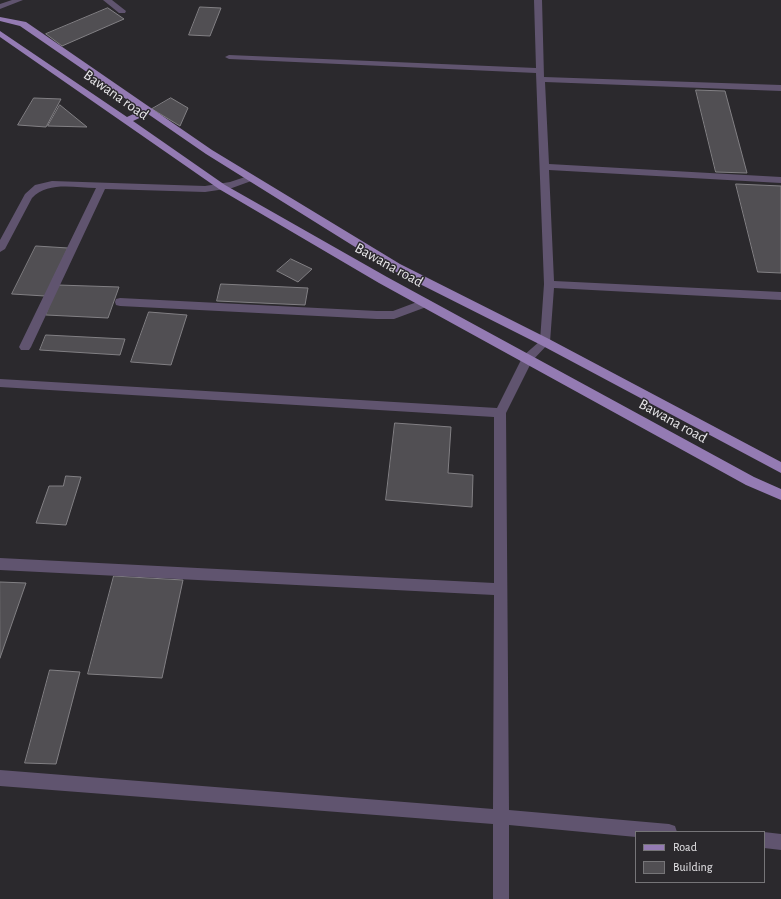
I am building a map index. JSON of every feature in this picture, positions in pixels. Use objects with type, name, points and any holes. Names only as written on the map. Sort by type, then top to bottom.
[{"type":"main road","name":"Bawana road","points":[[0,19],[23,24],[209,152],[396,268],[545,342],[781,468]]},
{"type":"main road","name":"Bawana road","points":[[0,33],[222,187],[527,359],[750,481],[781,495]]},
{"type":"main road","points":[[126,121],[149,110]]},
{"type":"street","points":[[0,7],[19,0]]},
{"type":"street","points":[[107,0],[122,11]]},
{"type":"street","points":[[501,899],[500,413],[527,359],[545,342],[549,284],[538,0]]},
{"type":"street","points":[[228,57],[781,88]]},
{"type":"street","points":[[544,167],[781,180]]},
{"type":"street","points":[[0,249],[28,196],[41,185],[52,184],[205,189],[222,187],[252,178]]},
{"type":"street","points":[[25,347],[101,186]]},
{"type":"street","points":[[549,284],[781,296]]},
{"type":"street","points":[[120,302],[377,315],[394,314],[425,302]]},
{"type":"street","points":[[0,383],[500,413]]},
{"type":"street","points":[[0,564],[500,589]]},
{"type":"street","points":[[0,778],[502,817],[658,831]]},
{"type":"street","points":[[765,840],[781,842]]},
{"type":"building","points":[[200,7],[221,8],[210,36],[189,35]]},
{"type":"building","points":[[108,8],[124,19],[62,46],[46,34]]},
{"type":"building","points":[[696,90],[725,91],[747,173],[716,172]]},
{"type":"building","points":[[34,98],[61,99],[46,127],[18,125]]},
{"type":"building","points":[[171,98],[188,108],[180,126],[152,109]]},
{"type":"building","points":[[60,105],[87,127],[48,126]]},
{"type":"building","points":[[736,184],[781,186],[781,273],[758,272]]},
{"type":"building","points":[[36,246],[68,248],[45,296],[12,294]]},
{"type":"building","points":[[291,259],[312,269],[298,282],[277,271]]},
{"type":"building","points":[[221,284],[308,288],[305,305],[217,301]]},
{"type":"building","points":[[58,285],[119,287],[108,318],[46,315]]},
{"type":"building","points":[[149,312],[187,315],[171,365],[131,362]]},
{"type":"building","points":[[46,335],[125,339],[120,355],[40,350]]},
{"type":"building","points":[[395,423],[451,427],[448,473],[473,475],[472,507],[386,500]]},
{"type":"building","points":[[66,476],[81,477],[66,525],[36,523],[49,486],[63,486]]},
{"type":"building","points":[[114,576],[183,580],[162,678],[88,674]]},
{"type":"building","points":[[0,582],[26,583],[0,658]]},
{"type":"building","points":[[50,670],[80,672],[56,764],[25,763]]}]
